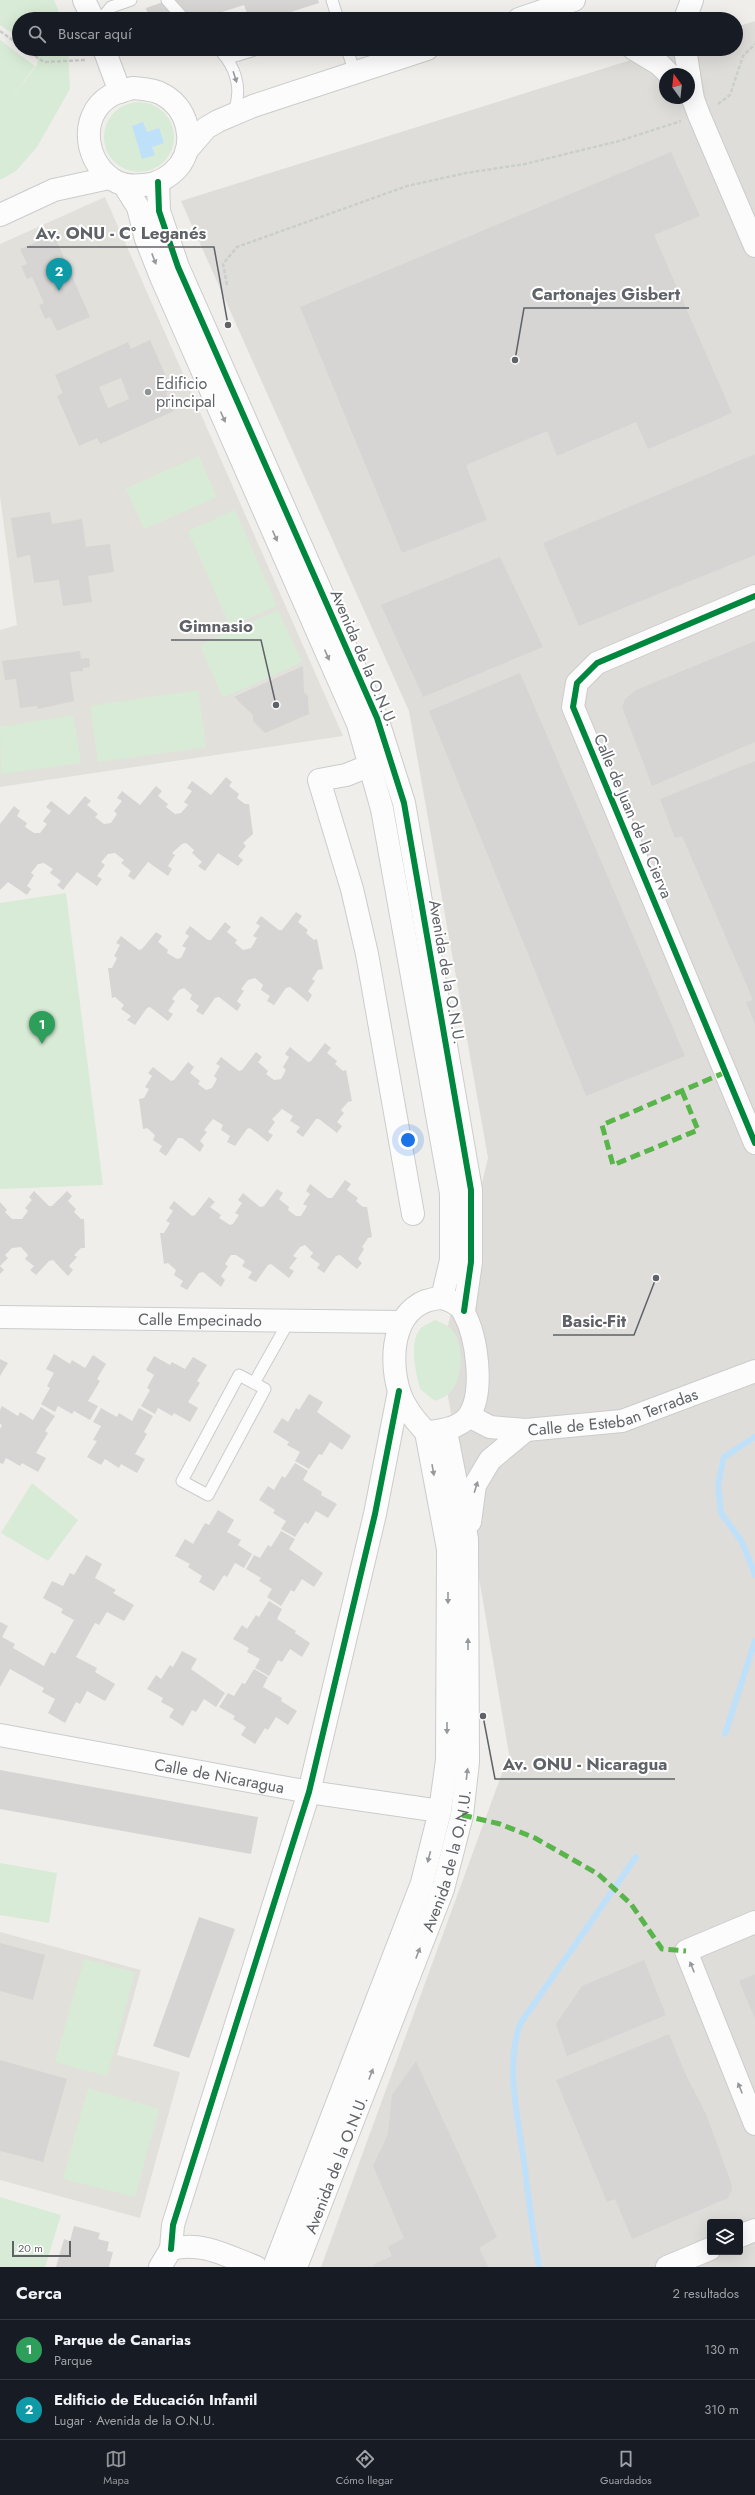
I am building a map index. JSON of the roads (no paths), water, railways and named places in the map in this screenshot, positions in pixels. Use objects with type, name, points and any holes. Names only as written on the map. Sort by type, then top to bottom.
[{"type":"street","points":[[84,0],[90,12]]},
{"type":"street","points":[[540,12],[574,0]]},
{"type":"street","points":[[688,12],[692,0]]},
{"type":"street","points":[[107,56],[120,92]]},
{"type":"street","points":[[182,113],[212,113],[244,107],[407,56]]},
{"type":"street","points":[[646,56],[663,68]]},
{"type":"street","points":[[686,56],[688,68]]},
{"type":"street","points":[[117,181],[92,154],[88,133],[90,122],[102,103],[120,92],[133,88],[149,90],[162,94],[182,113],[188,130],[188,149]]},
{"type":"street","points":[[694,104],[755,246]]},
{"type":"street","points":[[54,190],[117,181],[148,185],[158,182],[175,170],[188,149],[206,128],[244,107]]},
{"type":"street","points":[[0,215],[54,190],[83,167],[92,154]]},
{"type":"street","name":"Avenida de la O.N.U.","points":[[117,181],[136,202],[146,239],[161,277],[358,724],[371,765],[382,809],[451,1193],[451,1260],[442,1298]]},
{"type":"street","name":"Avenida de la O.N.U.","points":[[158,182],[159,211],[178,267],[377,718],[404,803],[471,1190],[471,1262],[464,1311]]},
{"type":"street","name":"Calle de Juan de la Cierva","points":[[755,596],[597,664],[577,683],[573,707],[755,1143]]},
{"type":"street","points":[[371,765],[346,775],[318,780],[352,889],[367,954],[413,1214]]},
{"type":"street","points":[[442,1298],[451,1300],[464,1311],[477,1358],[477,1391],[469,1416],[436,1431],[410,1415],[399,1391],[394,1357],[400,1322],[416,1305],[442,1298]]},
{"type":"street","name":"Calle Empecinado","points":[[0,1317],[400,1322]]},
{"type":"street","name":"Calle de Esteban Terradas","points":[[469,1416],[490,1426],[526,1430],[622,1422],[755,1371]]},
{"type":"street","points":[[165,2258],[173,2225],[309,1792],[375,1514],[399,1391]]},
{"type":"street","points":[[467,1539],[475,1485],[490,1460],[526,1430]]},
{"type":"street","name":"Avenida de la O.N.U.","points":[[296,2267],[443,1889],[462,1816],[468,1762],[467,1539],[436,1431]]},
{"type":"street","name":"Avenida de la O.N.U.","points":[[274,2267],[422,1883],[440,1811],[447,1760],[448,1549],[436,1431]]},
{"type":"street","name":"Calle de Nicaragua","points":[[0,1735],[309,1792],[440,1811]]},
{"type":"street","points":[[755,1922],[686,1952],[755,2124]]},
{"type":"street","points":[[743,2235],[755,2230]]},
{"type":"street","points":[[165,2258],[198,2246],[256,2267]]},
{"type":"street","points":[[667,2267],[707,2250]]},
{"type":"lane","points":[[107,12],[111,7],[131,0]]},
{"type":"lane","points":[[167,0],[178,12]]},
{"type":"lane","points":[[332,0],[336,12]]},
{"type":"lane","points":[[226,56],[230,61],[244,107]]},
{"type":"lane","points":[[349,56],[355,73]]},
{"type":"lane","points":[[254,1383],[289,1320]]},
{"type":"lane","points":[[239,1375],[254,1383],[265,1389],[208,1495],[182,1481],[239,1375]]},
{"type":"water","points":[[143,122],[147,132],[159,128],[164,143],[152,147],[155,155],[142,159],[132,126]]},
{"type":"waterway","points":[[755,1437],[724,1457],[718,1485],[721,1513],[742,1542],[755,1575]]},
{"type":"waterway","points":[[725,1734],[755,1641]]},
{"type":"waterway","points":[[539,2267],[514,2089],[513,2072],[516,2040],[520,2024],[636,1857]]},
{"type":"place","name":"Edificio de Educación Infantil","points":[[59,291]]},
{"type":"place","name":"Av. ONU - Cº Leganés","points":[[228,325]]},
{"type":"place","name":"Cartonajes Gisbert","points":[[515,360]]},
{"type":"place","name":"Edificio principal","points":[[148,392]]},
{"type":"place","name":"Gimnasio","points":[[276,705]]},
{"type":"place","name":"Parque de Canarias","points":[[42,1044]]},
{"type":"place","name":"Basic-Fit","points":[[656,1278]]},
{"type":"place","name":"Av. ONU - Nicaragua","points":[[483,1716]]}]
